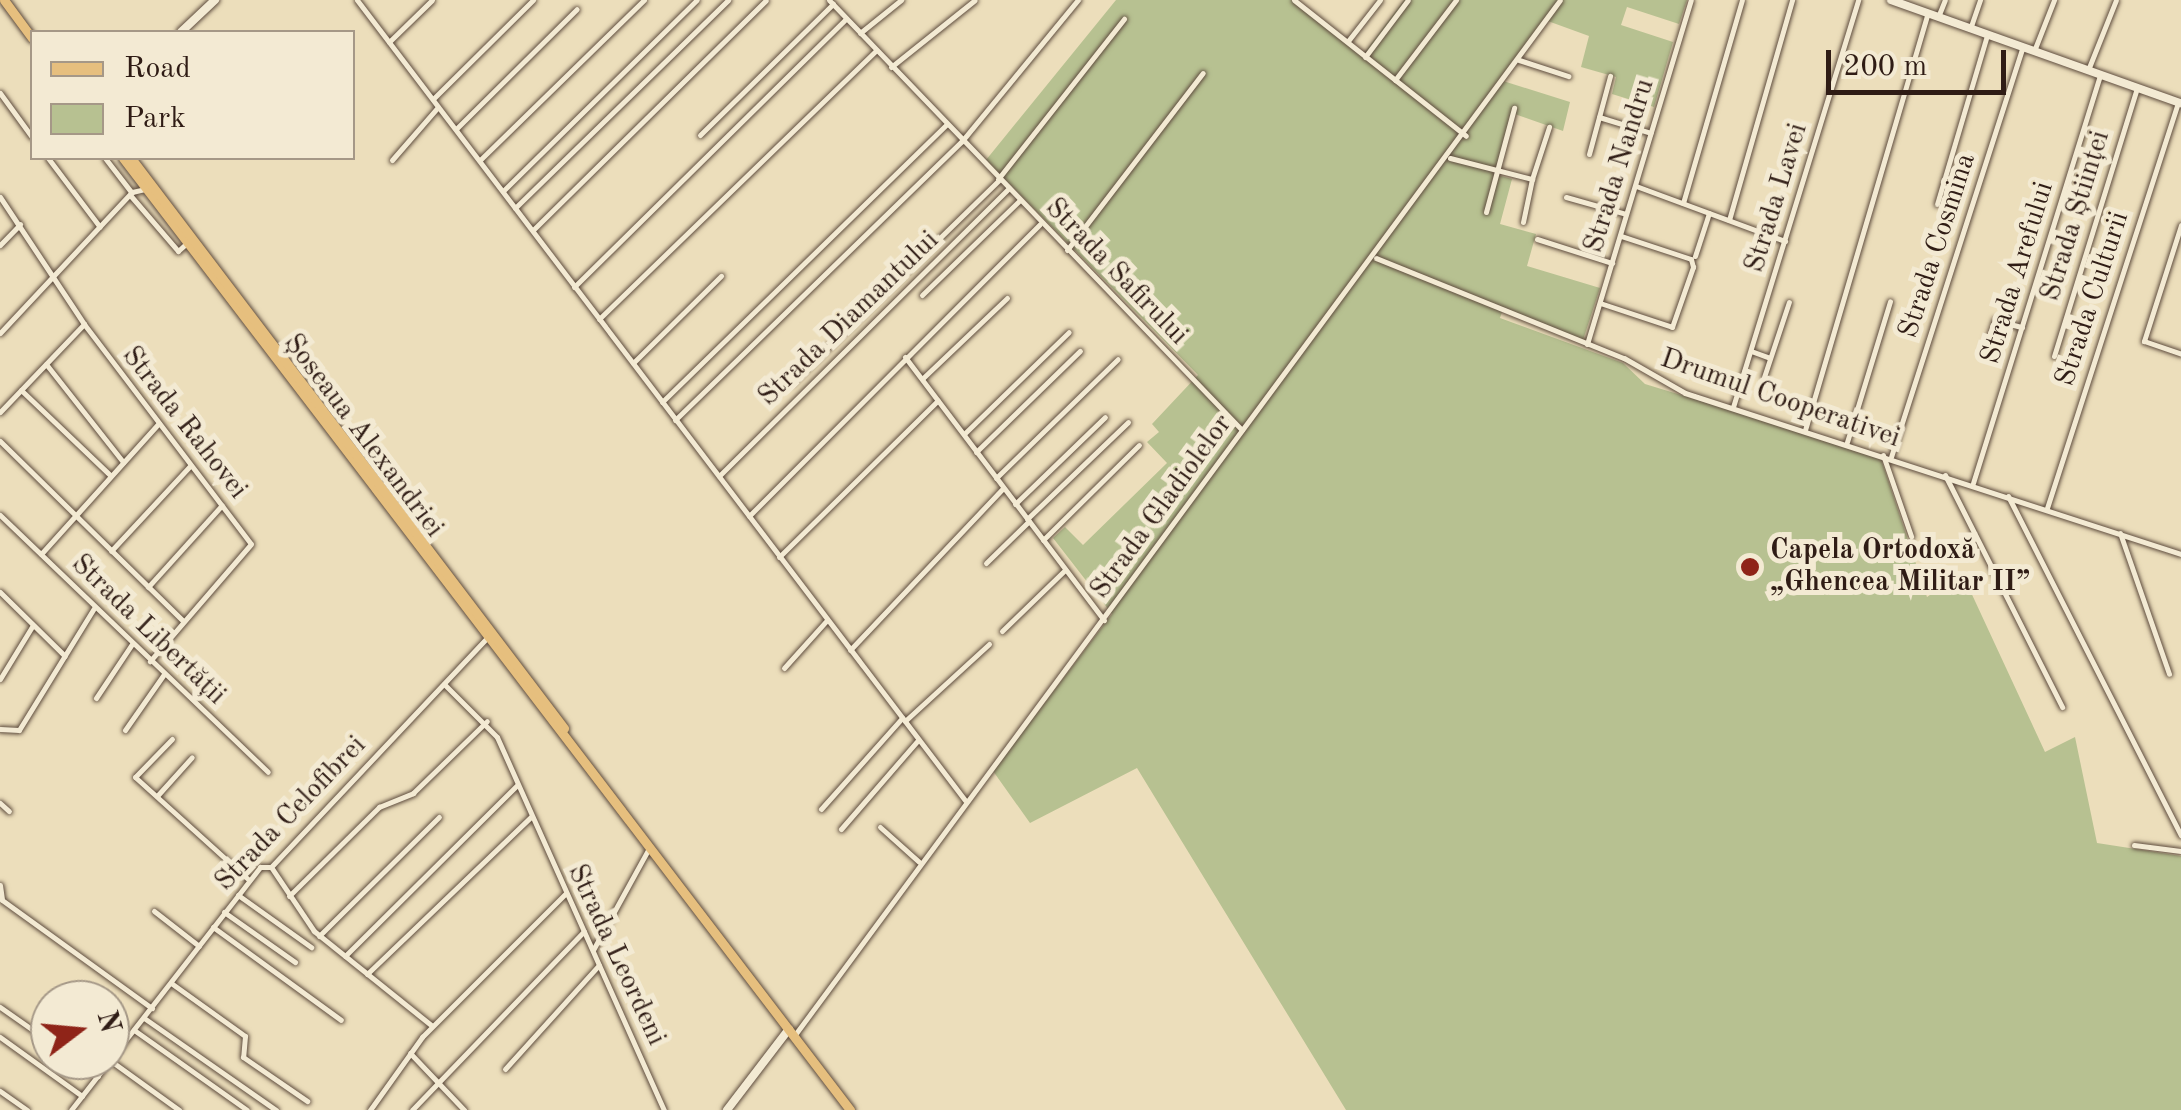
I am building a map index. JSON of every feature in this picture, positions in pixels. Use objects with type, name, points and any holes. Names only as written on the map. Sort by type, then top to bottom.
[{"type":"main road","points":[[7,0],[30,30]]},
{"type":"main road","name":"Șoseaua Alexandriei","points":[[126,160],[570,739]]},
{"type":"main road","name":"Șoseaua Alexandriei","points":[[126,160],[850,1110]]},
{"type":"street","points":[[183,30],[215,0]]},
{"type":"street","points":[[358,0],[965,800]]},
{"type":"street","points":[[362,7],[369,0]]},
{"type":"street","points":[[389,42],[432,0]]},
{"type":"street","points":[[432,99],[533,0]]},
{"type":"street","points":[[480,160],[644,0]]},
{"type":"street","points":[[503,191],[697,0]]},
{"type":"street","points":[[515,208],[728,0]]},
{"type":"street","points":[[533,231],[766,0]]},
{"type":"street","points":[[860,33],[901,0]]},
{"type":"street","points":[[891,66],[975,0]]},
{"type":"street","points":[[675,420],[962,142],[1078,0]]},
{"type":"street","points":[[1294,0],[1466,136]]},
{"type":"street","points":[[1348,42],[1380,0]]},
{"type":"street","points":[[1366,56],[1408,0]]},
{"type":"street","points":[[1396,80],[1456,0]]},
{"type":"street","name":"Strada Gladiolelor","points":[[792,1032],[1104,620],[1242,430],[1376,258],[1560,0]]},
{"type":"street","name":"Strada Nandru","points":[[1586,344],[1691,0]]},
{"type":"street","points":[[1683,204],[1742,0]]},
{"type":"street","points":[[1729,220],[1792,0]]},
{"type":"street","name":"Strada Lavei","points":[[1733,407],[1858,0]]},
{"type":"street","points":[[1938,17],[1945,0]]},
{"type":"street","points":[[1970,29],[1980,0]]},
{"type":"street","points":[[2034,52],[2054,0]]},
{"type":"street","points":[[2088,70],[2116,0]]},
{"type":"street","points":[[700,136],[831,1]]},
{"type":"street","name":"Strada Safirului","points":[[831,1],[1242,430]]},
{"type":"street","points":[[1896,1],[2180,102]]},
{"type":"street","points":[[456,129],[577,8]]},
{"type":"street","points":[[1804,430],[1928,13]]},
{"type":"street","points":[[574,287],[846,18]]},
{"type":"street","points":[[791,384],[998,179],[1124,18]]},
{"type":"street","points":[[1937,204],[1987,35]]},
{"type":"street","name":"Strada Cosmina","points":[[1887,456],[2024,48]]},
{"type":"street","points":[[599,319],[876,51]]},
{"type":"street","points":[[1518,60],[1568,76]]},
{"type":"street","points":[[1067,250],[1203,72]]},
{"type":"street","name":"Strada Arefului","points":[[1973,484],[2100,74]]},
{"type":"street","points":[[1589,154],[1610,76]]},
{"type":"street","name":"Strada Științei","points":[[2054,356],[2137,88]]},
{"type":"street","points":[[0,93],[30,134]]},
{"type":"street","name":"Strada Culturii","points":[[2047,508],[2180,102]]},
{"type":"street","points":[[392,160],[438,107]]},
{"type":"street","points":[[1486,212],[1514,108]]},
{"type":"street","points":[[1599,117],[1652,133]]},
{"type":"street","points":[[662,403],[946,124]]},
{"type":"street","points":[[1523,222],[1549,126]]},
{"type":"street","points":[[1450,158],[1532,179]]},
{"type":"street","points":[[50,160],[100,226]]},
{"type":"street","points":[[106,160],[178,252],[187,242]]},
{"type":"street","points":[[1636,186],[1786,241]]},
{"type":"street","name":"Strada Diamantului","points":[[719,476],[1008,189]]},
{"type":"street","points":[[0,333],[131,193],[148,190]]},
{"type":"street","points":[[1566,196],[1627,214]]},
{"type":"street","name":"Strada Rahovei","points":[[0,197],[84,324],[250,544],[150,661]]},
{"type":"street","points":[[922,295],[1020,201]]},
{"type":"street","points":[[1695,256],[1709,213]]},
{"type":"street","points":[[749,516],[1041,223]]},
{"type":"street","points":[[0,244],[20,224]]},
{"type":"street","points":[[2181,225],[2144,341],[2181,354]]},
{"type":"street","points":[[1600,303],[1672,327],[1693,267],[1691,260],[1620,236]]},
{"type":"street","points":[[1537,238],[1612,263]]},
{"type":"street","name":"Drumul Cooperativei","points":[[1376,258],[1586,344],[1665,386],[2007,494],[2181,554]]},
{"type":"street","points":[[633,363],[721,276]]},
{"type":"street","points":[[923,378],[1007,298]]},
{"type":"street","points":[[1764,377],[1789,302]]},
{"type":"street","points":[[1846,443],[1890,302]]},
{"type":"street","points":[[1986,349],[1996,320],[2022,327]]},
{"type":"street","points":[[0,412],[84,324]]},
{"type":"street","points":[[964,435],[1069,332]]},
{"type":"street","points":[[976,452],[1080,351]]},
{"type":"street","points":[[1751,351],[1770,358]]},
{"type":"street","points":[[905,356],[1104,620]]},
{"type":"street","points":[[996,478],[1118,360]]},
{"type":"street","points":[[46,364],[123,462]]},
{"type":"street","points":[[21,390],[111,476]]},
{"type":"street","points":[[778,556],[938,400]]},
{"type":"street","points":[[1015,504],[1105,417]]},
{"type":"street","points":[[986,563],[1128,422]]},
{"type":"street","points":[[40,554],[160,423]]},
{"type":"street","points":[[0,441],[184,622]]},
{"type":"street","points":[[1042,540],[1139,445]]},
{"type":"street","points":[[1887,456],[1911,536]]},
{"type":"street","points":[[112,551],[191,465]]},
{"type":"street","points":[[1945,474],[2062,707]]},
{"type":"street","points":[[850,650],[918,584],[926,562],[1003,488]]},
{"type":"street","points":[[2007,494],[2181,836]]},
{"type":"street","points":[[148,587],[222,505]]},
{"type":"street","name":"Strada Libertății","points":[[0,515],[268,772]]},
{"type":"street","points":[[2120,533],[2168,674]]},
{"type":"street","points":[[1002,631],[1066,570]]},
{"type":"street","points":[[1,595],[65,656]]},
{"type":"street","points":[[0,729],[19,730],[94,608]]},
{"type":"street","points":[[784,668],[827,620]]},
{"type":"street","points":[[0,679],[33,625]]},
{"type":"street","name":"Strada Celofibrei","points":[[130,1035],[249,880],[271,868],[488,637]]},
{"type":"street","points":[[96,698],[132,644]]},
{"type":"street","points":[[821,809],[904,720],[989,644]]},
{"type":"street","points":[[125,730],[164,674]]},
{"type":"street","name":"Strada Leordeni","points":[[444,684],[486,721],[664,1110]]},
{"type":"street","points":[[289,896],[379,806],[413,793],[486,721]]},
{"type":"street","points":[[172,739],[135,777],[249,880]]},
{"type":"street","points":[[841,829],[918,739]]},
{"type":"street","points":[[157,796],[192,757]]},
{"type":"street","points":[[345,956],[517,785]]},
{"type":"street","points":[[0,804],[8,812]]},
{"type":"street","points":[[319,936],[440,817]]},
{"type":"street","points":[[368,974],[532,818]]},
{"type":"street","points":[[880,826],[919,862]]},
{"type":"street","points":[[593,950],[650,846]]},
{"type":"street","points":[[2134,846],[2181,851]]},
{"type":"street","points":[[271,868],[319,936],[432,1026]]},
{"type":"street","points":[[0,885],[1,902],[152,1008]]},
{"type":"street","points":[[370,1110],[432,1026],[566,893]]},
{"type":"street","points":[[238,895],[311,947]]},
{"type":"street","points":[[154,911],[199,946]]},
{"type":"street","points":[[224,912],[295,962]]},
{"type":"street","points":[[214,927],[342,1020]]},
{"type":"street","points":[[412,1110],[435,1080],[584,931]]},
{"type":"street","points":[[505,1069],[599,965]]},
{"type":"street","points":[[170,983],[246,1036],[240,1055],[307,1101]]},
{"type":"street","points":[[0,1007],[30,1028]]},
{"type":"street","points":[[144,1018],[276,1110]]},
{"type":"street","points":[[134,1030],[247,1110]]},
{"type":"street","points":[[727,1110],[792,1032]]},
{"type":"street","points":[[0,1037],[82,1096]]},
{"type":"street","points":[[410,1053],[464,1110]]},
{"type":"street","points":[[130,1074],[180,1110]]},
{"type":"street","name":"Strada Celofibrei","points":[[71,1110],[95,1080]]},
{"type":"street","points":[[0,1091],[27,1110]]},
{"type":"green space","points":[[1116,0],[1294,0],[1364,53],[1404,0],[1687,0],[1679,24],[1627,7],[1621,25],[1673,42],[1654,107],[1612,94],[1616,77],[1581,67],[1589,36],[1545,20],[1500,80],[1570,102],[1563,131],[1512,113],[1494,174],[1512,179],[1500,224],[1536,234],[1527,266],[1600,288],[1583,340],[1503,309],[1500,318],[1623,363],[1645,384],[1880,456],[1927,597],[1962,573],[2045,752],[2075,737],[2097,843],[2181,856],[2181,1110],[1346,1110],[1137,768],[1030,823],[993,771],[1112,614],[1053,538],[1065,527],[1083,545],[1167,463],[1147,442],[1159,432],[1152,424],[1198,375],[986,160]]},
{"type":"place","name":"Capela Ortodoxă „Ghencea Militar II”","points":[[1750,567]]}]
